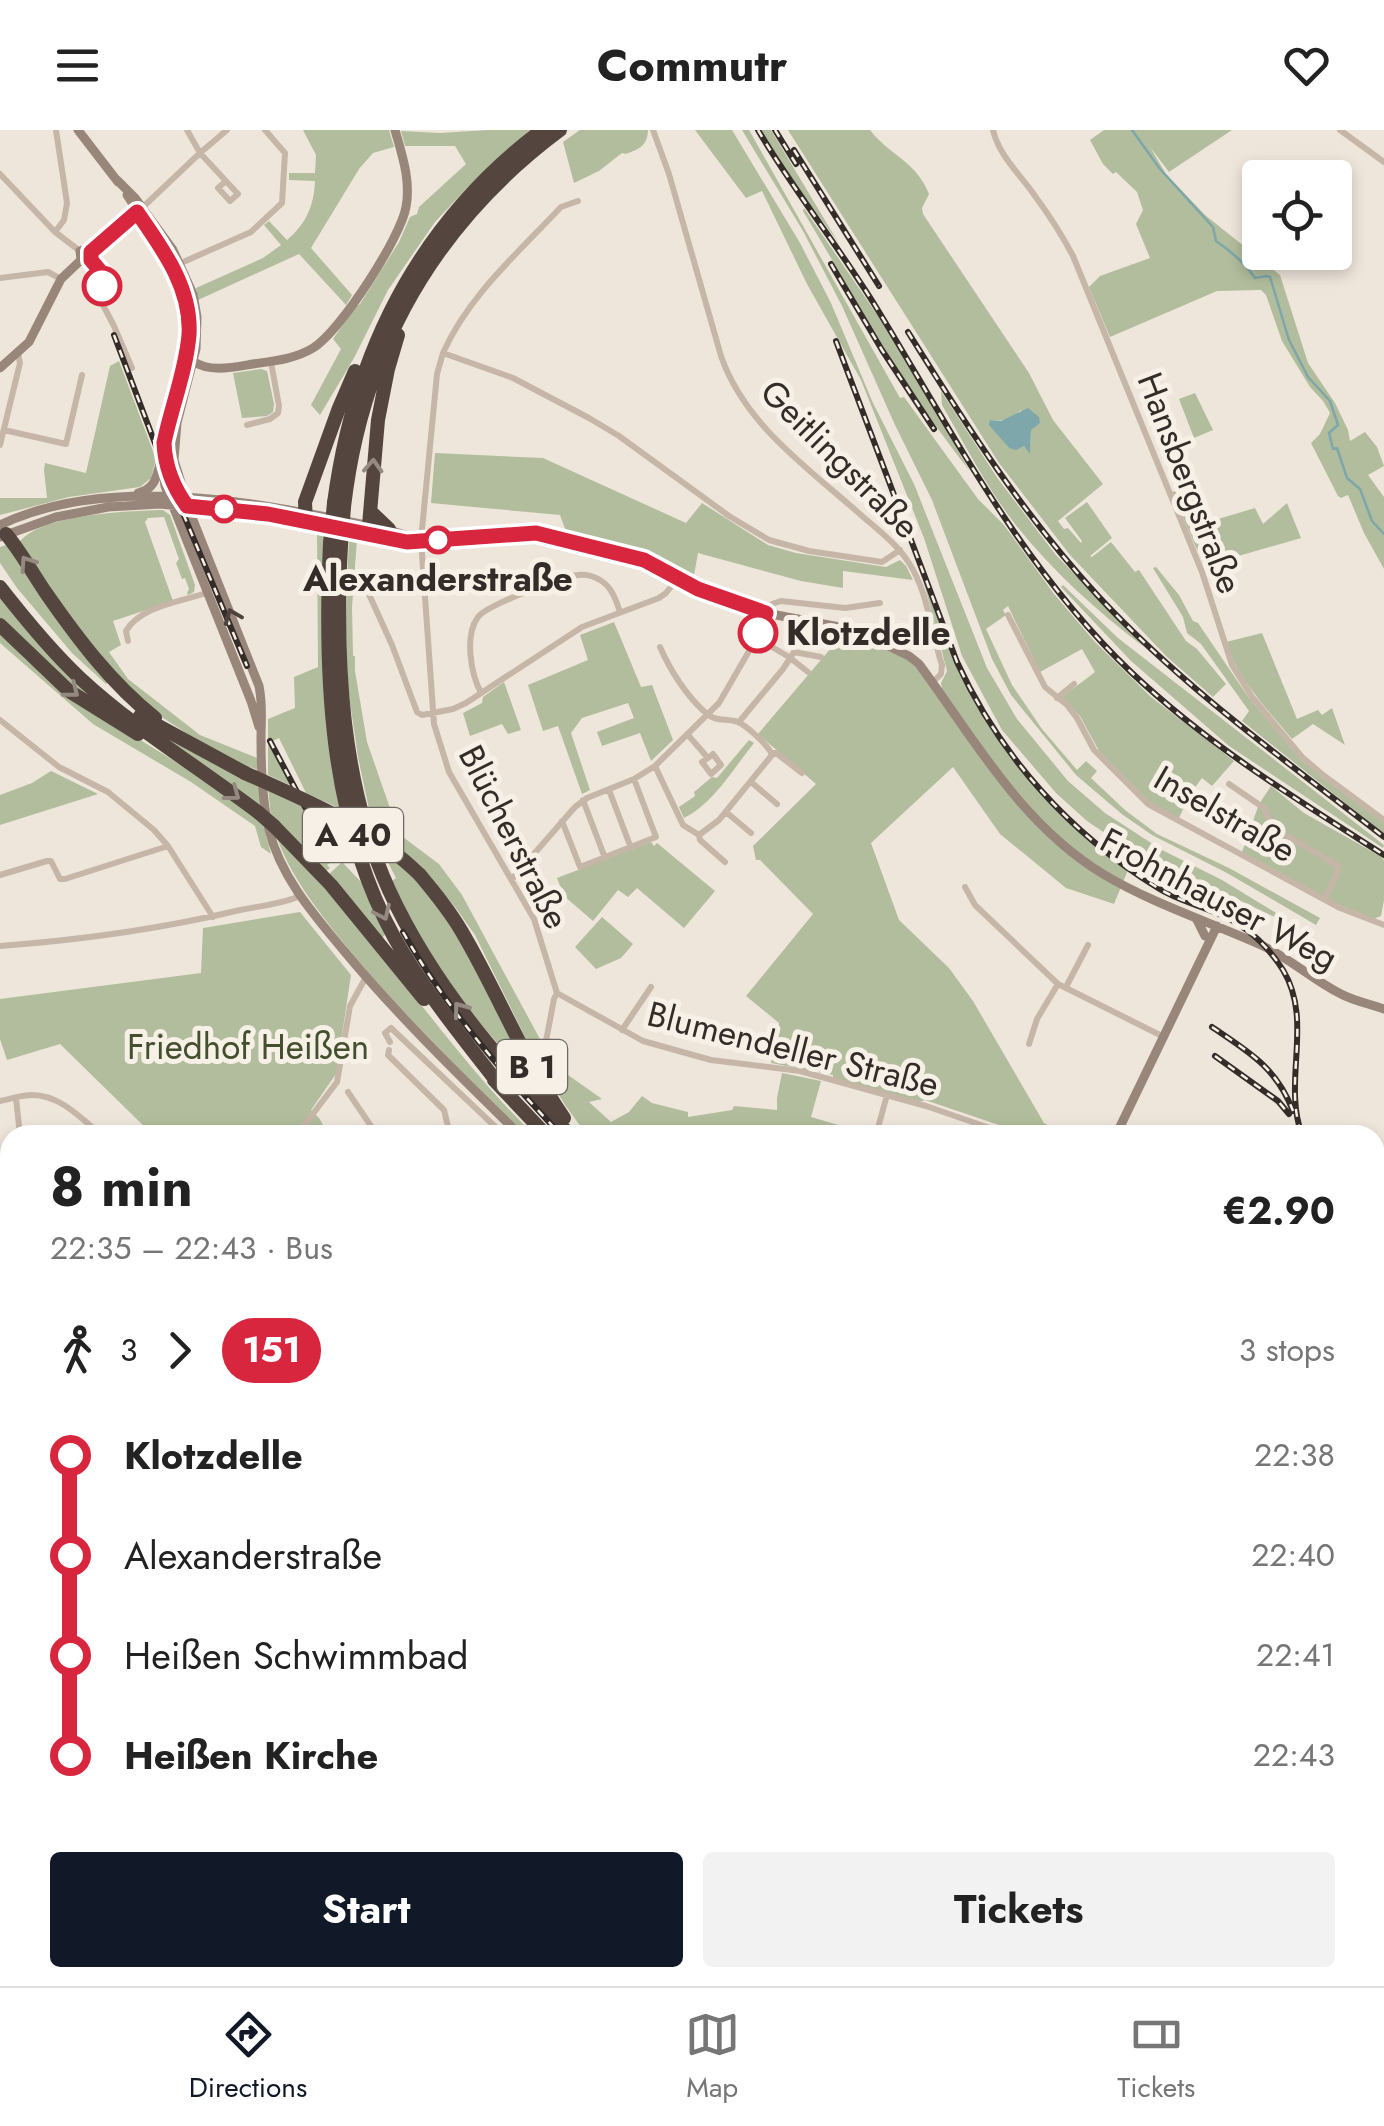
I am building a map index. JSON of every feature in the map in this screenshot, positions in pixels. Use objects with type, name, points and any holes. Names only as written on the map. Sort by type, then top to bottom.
[{"type":"highway","name":"A 40","points":[[410,286],[424,252],[458,209],[504,161],[542,130]]},
{"type":"highway","name":"A 40","points":[[537,1125],[440,1009],[386,920],[362,864],[341,785],[328,618],[339,464],[360,383],[386,318],[468,214],[508,172],[560,130]]},
{"type":"highway","points":[[305,517],[305,502],[338,408],[394,295],[410,286]]},
{"type":"highway","points":[[388,530],[367,523],[374,444],[383,390],[410,286]]},
{"type":"highway","points":[[1,529],[104,670],[191,746]]},
{"type":"highway","name":"A 40","points":[[335,544],[346,726],[361,806],[387,886],[448,993],[500,1058],[564,1125]]},
{"type":"highway","name":"B 1","points":[[0,574],[59,648],[85,674],[145,720],[362,829],[391,848],[420,875],[460,928],[542,1086],[567,1125]]},
{"type":"highway","points":[[0,587],[80,679],[274,826],[331,885],[465,1049],[501,1086]]},
{"type":"highway","points":[[0,626],[69,691],[208,775]]},
{"type":"street","points":[[55,232],[67,208],[57,130]]},
{"type":"street","points":[[78,130],[127,188],[168,257],[183,294],[189,324],[189,379],[173,449],[176,473],[253,669],[262,703],[263,792],[268,828],[278,855],[300,896],[366,977],[510,1125]]},
{"type":"street","points":[[187,130],[200,152],[226,181]]},
{"type":"street","points":[[0,368],[29,342],[58,277],[140,210],[227,130]]},
{"type":"street","points":[[181,263],[252,232],[282,203],[284,150],[265,130]]},
{"type":"street","points":[[189,379],[214,368],[271,362],[311,350],[332,333],[395,237],[406,210],[406,172],[395,130]]},
{"type":"street","name":"Geitlingstraße","points":[[653,130],[722,360],[736,390],[776,440],[900,550],[914,571],[938,652],[929,678]]},
{"type":"street","name":"Hansbergstraße","points":[[993,130],[1004,156],[1064,237],[1073,256],[1202,572],[1232,664],[1252,698],[1302,756],[1384,820]]},
{"type":"street","points":[[1340,130],[1384,162]]},
{"type":"street","points":[[0,174],[55,232],[86,254],[101,272],[102,306],[132,368]]},
{"type":"street","points":[[421,540],[437,374],[443,353],[462,316],[477,298],[561,207],[578,200]]},
{"type":"street","points":[[131,496],[154,484],[197,317],[181,263],[140,210]]},
{"type":"street","points":[[0,278],[48,272],[58,277]]},
{"type":"street","points":[[0,445],[20,364],[18,352]]},
{"type":"street","points":[[443,353],[513,378],[589,418],[768,540],[809,552],[882,562],[900,550]]},
{"type":"street","points":[[189,360],[204,360],[214,368]]},
{"type":"street","points":[[246,425],[278,414],[271,362]]},
{"type":"street","points":[[4,430],[66,444],[82,375]]},
{"type":"street","points":[[164,443],[164,476],[170,500],[251,700],[261,735]]},
{"type":"street","points":[[165,457],[184,500]]},
{"type":"street","name":"Frohnhauser Weg","points":[[1,529],[20,516],[81,501],[131,496],[260,504],[305,517]]},
{"type":"street","name":"Frohnhauser Weg","points":[[1,529],[108,507],[170,500]]},
{"type":"street","name":"Frohnhauser Weg","points":[[184,500],[208,508],[367,523],[407,542],[536,533],[644,560],[704,591],[766,613],[855,630],[909,656],[1020,803],[1092,866],[1112,879],[1278,953],[1344,996],[1384,1008]]},
{"type":"street","points":[[195,526],[208,508]]},
{"type":"street","name":"Frohnhauser Weg","points":[[388,530],[421,540]]},
{"type":"street","name":"Blücherstraße","points":[[421,540],[437,739],[449,772],[539,932],[557,993],[546,1041]]},
{"type":"street","points":[[480,693],[472,654],[472,630],[484,610],[581,574],[602,580],[620,612]]},
{"type":"street","points":[[434,712],[466,704],[570,633],[659,598],[678,578]]},
{"type":"street","name":"Blücherstraße","points":[[362,579],[417,712],[434,712]]},
{"type":"street","points":[[128,641],[126,631],[135,619],[206,593]]},
{"type":"street","name":"Frohnhauser Weg","points":[[766,613],[775,602],[845,608],[880,602]]},
{"type":"street","points":[[512,879],[583,800],[655,766],[708,715],[728,691],[766,613]]},
{"type":"street","name":"Inselstraße","points":[[1008,615],[1045,687],[1077,718],[1094,750],[1148,804],[1325,900],[1384,925]]},
{"type":"street","points":[[767,644],[808,672]]},
{"type":"street","points":[[660,647],[678,679],[708,715],[739,722],[772,753],[802,773]]},
{"type":"street","points":[[739,722],[794,652],[820,656]]},
{"type":"street","points":[[240,674],[253,669]]},
{"type":"street","points":[[1057,698],[1074,684]]},
{"type":"street","points":[[0,720],[60,767],[108,792],[154,830],[213,916]]},
{"type":"street","points":[[688,734],[708,758]]},
{"type":"street","points":[[698,835],[726,812],[772,753]]},
{"type":"street","points":[[655,766],[684,825],[726,862]]},
{"type":"street","points":[[562,820],[580,867],[656,837],[634,779]]},
{"type":"street","points":[[751,782],[777,804]]},
{"type":"street","name":"Inselstraße","points":[[1229,784],[1264,808],[1273,828],[1336,865],[1338,872],[1325,900]]},
{"type":"street","points":[[609,790],[631,848]]},
{"type":"street","points":[[583,800],[605,858]]},
{"type":"street","points":[[726,812],[751,833]]},
{"type":"street","points":[[0,875],[51,861],[60,879],[65,879],[168,846]]},
{"type":"street","points":[[965,887],[975,905],[1062,985],[1165,1038]]},
{"type":"street","points":[[0,946],[147,929],[300,896]]},
{"type":"street","points":[[1196,918],[1205,936],[1205,953]]},
{"type":"street","points":[[1205,936],[1214,925]]},
{"type":"street","points":[[1121,1125],[1205,953],[1214,925]]},
{"type":"street","points":[[1029,1044],[1033,1028],[1088,945]]},
{"type":"street","points":[[307,1125],[343,1087],[350,1006],[366,977]]},
{"type":"street","name":"Blumendeller Straße","points":[[622,1030],[651,987]]},
{"type":"street","name":"Blumendeller Straße","points":[[557,993],[643,1041],[704,1058],[800,1071],[978,1125]]},
{"type":"street","points":[[448,1125],[444,1110],[388,1055],[392,1042],[492,1125]]},
{"type":"street","points":[[343,1087],[371,1125]]},
{"type":"street","points":[[0,1101],[31,1095],[52,1098],[89,1125]]},
{"type":"street","points":[[879,1125],[887,1096]]},
{"type":"street","points":[[16,1098],[19,1125]]},
{"type":"green space","points":[[303,130],[389,130],[394,147],[373,153],[359,169],[311,248],[352,295],[346,305],[299,254],[198,300],[196,288],[263,258],[281,245],[264,225],[269,221],[287,240],[304,221],[315,181],[289,180],[289,173],[315,173],[316,155]]},
{"type":"green space","points":[[530,130],[435,222],[388,290],[320,415],[311,405],[341,349],[333,339],[360,304],[410,217],[466,164],[455,146],[405,146],[401,131]]},
{"type":"green space","points":[[580,130],[648,131],[644,144],[574,183],[563,142]]},
{"type":"green space","points":[[695,130],[732,130],[800,243],[914,484],[987,668],[1017,719],[1068,781],[1105,813],[1162,850],[1222,880],[1281,916],[1279,919],[1121,844],[1087,821],[1056,793],[1002,730],[962,656],[924,538],[861,380],[807,284],[762,191],[746,198]]},
{"type":"green space","points":[[742,130],[749,130],[900,398],[904,397],[978,499],[1004,525],[1095,642],[1151,697],[1234,761],[1212,786],[1202,778],[1179,818],[1148,802],[1099,751],[1080,716],[1061,698],[1095,672],[1082,649],[1040,672],[1008,606],[1003,610],[1006,615],[986,629],[1012,685],[1042,729],[1077,770],[1086,761],[1097,771],[1091,778],[1157,834],[1320,918],[1316,925],[1152,835],[1123,815],[1076,775],[1011,695],[992,659],[932,500],[842,306],[803,231]]},
{"type":"green space","points":[[761,130],[771,130],[838,242],[803,195]]},
{"type":"green space","points":[[788,130],[870,130],[924,183],[929,194],[923,214],[1029,373],[1053,420],[1103,484],[1058,521],[1081,543],[1065,518],[1087,502],[1112,538],[1090,556],[1111,542],[1135,572],[1139,570],[1186,641],[1226,684],[1213,697],[1167,657],[1070,555],[999,463]],"holes":[[[1021,410],[1031,430],[1030,451],[1024,446],[1009,448],[990,425],[991,420],[1007,419]]]},
{"type":"green space","points":[[1104,130],[1232,130],[1169,172],[1150,147],[1166,174],[1205,215],[1242,245],[1242,270],[1274,270],[1280,275],[1308,363],[1335,403],[1350,441],[1365,432],[1377,447],[1384,466],[1368,475],[1384,497],[1384,569],[1348,495],[1338,496],[1311,443],[1330,413],[1282,341],[1261,290],[1217,291],[1110,337],[1089,287],[1100,276],[1150,258],[1136,224],[1143,210],[1137,192],[1103,164],[1090,140]]},
{"type":"green space","points":[[804,208],[878,316],[970,471],[903,376]]},
{"type":"green space","points":[[119,361],[156,459],[151,478],[140,487],[69,497],[0,515],[0,498],[47,498],[45,463],[86,473],[110,366]]},
{"type":"green space","points":[[267,371],[273,412],[242,418],[233,373]]},
{"type":"green space","points":[[941,391],[998,479],[1055,554],[1144,647],[1076,590],[1015,524],[942,405]]},
{"type":"green space","points":[[1195,393],[1213,430],[1194,438],[1179,399]]},
{"type":"green space","points":[[435,453],[543,458],[686,523],[702,503],[768,545],[886,567],[900,560],[913,580],[843,571],[843,588],[801,581],[698,553],[693,581],[632,554],[568,537],[560,515],[431,503]]},
{"type":"green space","points":[[1189,487],[1205,523],[1255,508],[1263,524],[1287,503],[1301,538],[1204,566],[1172,492]]},
{"type":"green space","points":[[163,510],[170,515],[195,585],[194,592],[187,593],[189,589],[176,563],[179,559],[164,517],[148,518],[145,522],[173,601],[113,621],[121,645],[109,652],[128,679],[200,735],[257,758],[258,770],[225,758],[160,716],[99,658],[18,544],[44,526],[63,520]]},
{"type":"green space","points":[[317,531],[325,532],[341,809],[306,793],[279,738],[269,743],[290,785],[268,775],[268,719],[295,708],[294,677],[318,667]]},
{"type":"green space","points":[[349,537],[357,539],[352,607],[355,671],[367,742],[399,834],[439,864],[462,895],[554,1065],[602,1099],[589,1102],[611,1122],[629,1112],[642,1096],[652,1103],[688,1112],[688,1117],[732,1110],[734,1106],[777,1110],[782,1073],[821,1081],[811,1117],[839,1125],[580,1125],[531,1049],[475,935],[419,864],[373,828],[358,757],[345,639]]},
{"type":"green space","points":[[9,544],[111,680],[106,684],[72,653],[17,588],[0,563],[0,547]]},
{"type":"green space","points":[[1156,567],[1249,698],[1302,761],[1384,823],[1384,834],[1242,721],[1249,711],[1201,644],[1187,633],[1183,617],[1153,568]]},
{"type":"green space","points":[[923,579],[960,673],[1011,757],[1053,805],[1128,870],[1114,904],[1066,888],[1000,834],[953,767],[871,843],[899,920],[949,968],[973,1001],[1048,1125],[999,1125],[925,1100],[919,1102],[833,1075],[771,1063],[779,1023],[746,996],[813,914],[756,860],[753,846],[816,784],[758,734],[848,632],[906,659],[942,689],[947,671]]},
{"type":"green space","points":[[1063,585],[1118,638],[1383,848],[1229,746],[1131,661]]},
{"type":"green space","points":[[0,597],[94,697],[92,703],[0,620]]},
{"type":"green space","points":[[614,622],[641,687],[652,685],[673,740],[651,761],[640,733],[602,746],[597,732],[634,718],[628,703],[582,718],[571,733],[590,790],[582,794],[558,726],[543,731],[528,685],[588,660],[580,635]]},
{"type":"green space","points":[[0,632],[68,695],[220,791],[263,825],[271,854],[261,847],[255,826],[191,782],[93,724],[0,643]]},
{"type":"green space","points":[[1262,633],[1297,719],[1318,710],[1322,715],[1332,708],[1345,745],[1313,724],[1292,739],[1254,694],[1226,642]]},
{"type":"green space","points":[[504,682],[521,730],[508,734],[502,724],[470,736],[463,713],[482,703],[483,697]]},
{"type":"green space","points":[[163,735],[258,784],[261,808],[162,738]]},
{"type":"green space","points":[[749,740],[754,743],[722,785],[705,804],[684,818],[679,807],[712,777],[717,778]]},
{"type":"green space","points":[[51,771],[98,794],[0,825],[0,795]]},
{"type":"green space","points":[[1271,786],[1304,813],[1384,860],[1381,916],[1373,919],[1335,903],[1242,852],[1259,804]]},
{"type":"green space","points":[[268,788],[299,802],[328,844],[324,847],[330,857],[330,868],[325,872],[271,817]]},
{"type":"green space","points":[[277,838],[344,909],[468,1063],[524,1125],[510,1120],[362,965],[305,892]]},
{"type":"green space","points":[[651,842],[715,891],[684,928],[637,888],[628,897],[618,890],[593,921],[564,896],[557,878]]},
{"type":"green space","points":[[383,853],[404,865],[450,918],[552,1107],[469,1010],[420,939],[392,881],[396,878]]},
{"type":"green space","points":[[342,862],[363,884],[386,933],[381,940],[328,875]]},
{"type":"green space","name":"Friedhof Heißen","points":[[300,912],[351,975],[336,1074],[311,1110],[323,1125],[143,1125],[60,1044],[7,1060],[0,1039],[0,999],[201,973],[203,928]]},
{"type":"green space","points":[[602,917],[633,944],[621,958],[596,969],[575,947]]},
{"type":"water","points":[[1028,408],[1040,423],[1031,430],[1030,454],[1024,446],[1009,448],[989,425],[990,420],[1001,421]]},
{"type":"waterway","points":[[1132,130],[1160,169],[1213,227],[1216,241],[1255,278],[1270,277],[1289,340],[1308,377],[1330,401],[1338,425],[1329,433],[1333,449],[1337,448],[1347,478],[1360,489],[1372,521],[1384,534]]},
{"type":"railway","points":[[758,130],[876,307],[992,499],[1057,590],[1093,632],[1132,673],[1191,724],[1253,770],[1384,855]]},
{"type":"railway","points":[[775,130],[796,164]]},
{"type":"railway","points":[[794,150],[879,286]]},
{"type":"railway","points":[[831,264],[934,429]]},
{"type":"railway","points":[[908,332],[1021,502],[1099,597],[1201,693],[1384,837]]},
{"type":"railway","points":[[114,335],[167,475],[247,666]]},
{"type":"railway","points":[[836,341],[957,662],[1016,761],[1067,818],[1126,867],[1165,892],[1244,928],[1283,970],[1296,1010],[1295,1094],[1300,1125]]},
{"type":"railway","points":[[270,741],[305,807],[338,855]]},
{"type":"railway","points":[[403,932],[476,1038],[552,1125]]},
{"type":"railway","points":[[1212,1027],[1270,1072],[1293,1111]]},
{"type":"railway","points":[[1215,1056],[1278,1101],[1289,1114]]},
{"type":"bus line","name":"151","points":[[102,286],[101,272],[91,260],[91,252],[137,212],[168,257],[180,283],[189,324],[164,443],[174,484],[187,506],[268,514],[407,542],[536,533],[644,560],[698,589],[766,613],[758,633]]},
{"type":"place","name":"Alexanderstraße","points":[[438,540]]},
{"type":"place","name":"Klotzdelle","points":[[758,633]]}]
